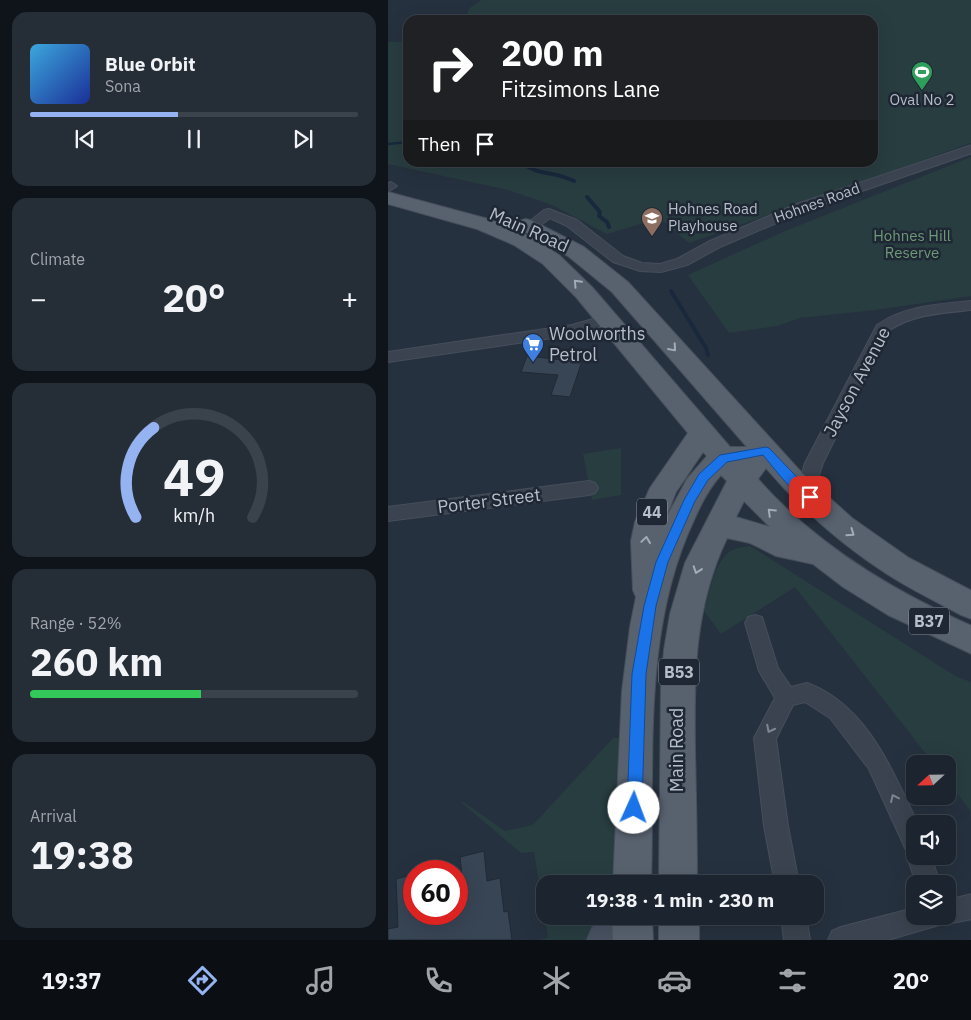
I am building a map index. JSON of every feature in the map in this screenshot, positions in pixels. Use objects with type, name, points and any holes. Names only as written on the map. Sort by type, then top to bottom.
[{"type":"main road","name":"Main Road","points":[[389,189],[461,218],[528,235],[574,250],[613,281],[771,457],[742,480],[700,563],[686,614],[680,650],[678,699],[678,875]]},
{"type":"main road","name":"Main Road","points":[[528,235],[569,275],[742,480]]},
{"type":"main road","name":"44","points":[[650,606],[645,547],[649,522],[664,484],[702,433]]},
{"type":"main road","points":[[724,458],[771,457]]},
{"type":"main road","name":"B37","points":[[771,457],[810,497],[842,526],[898,566],[972,606]]},
{"type":"main road","name":"B53","points":[[632,875],[639,674],[650,606],[662,562],[682,514],[704,477],[724,458]]},
{"type":"main road","name":"B37","points":[[742,480],[775,516],[821,555],[888,600],[972,641]]},
{"type":"main road","points":[[718,526],[744,530],[760,535],[776,544],[821,555]]},
{"type":"main road","points":[[604,940],[622,925]]},
{"type":"main road","points":[[632,925],[633,940]]},
{"type":"main road","points":[[679,925],[679,940]]},
{"type":"street","name":"Hohnes Road","points":[[528,235],[549,212],[572,223],[618,259],[640,267],[661,268],[682,262],[715,244],[794,210],[972,150]]},
{"type":"street","name":"Jayson Avenue","points":[[810,497],[808,481],[814,463],[882,328],[891,320],[905,315],[972,305]]},
{"type":"street","points":[[388,358],[572,330],[607,320]]},
{"type":"street","points":[[771,457],[787,466],[814,463]]},
{"type":"street","name":"Porter Street","points":[[388,514],[589,488]]},
{"type":"street","points":[[755,623],[769,670],[786,698]]},
{"type":"street","points":[[785,875],[776,826],[765,738],[786,698],[807,692],[838,711],[877,762],[906,825]]},
{"type":"street","points":[[956,910],[972,906]]},
{"type":"street","points":[[841,940],[906,922]]},
{"type":"street","points":[[794,925],[797,940]]},
{"type":"green space","points":[[481,0],[971,0],[971,143],[689,243],[663,221],[654,220],[607,234],[552,205],[508,190],[388,164],[388,42],[403,42],[403,167],[878,167],[878,15],[466,15],[470,8]]},
{"type":"green space","name":"Hohnes Hill Reserve","points":[[971,157],[971,296],[875,310],[800,318],[777,326],[729,333],[688,275],[785,231]]},
{"type":"green space","points":[[621,448],[621,495],[592,500],[583,454]]},
{"type":"green space","points":[[750,546],[957,677],[971,682],[971,812],[956,792],[956,755],[927,755],[795,587],[721,634],[704,611],[719,565],[730,551]]},
{"type":"green space","points":[[613,738],[621,738],[615,875],[538,875],[534,852],[521,853],[463,804],[462,801],[505,831],[533,825]]},
{"type":"green space","points":[[546,925],[601,925],[588,940],[540,940],[548,938]]},
{"type":"building","points":[[527,356],[563,360],[564,357],[583,358],[570,397],[551,395],[558,375],[521,372]]},
{"type":"building","points":[[484,851],[487,881],[500,878],[504,912],[508,911],[512,940],[388,940],[388,929],[398,927],[396,879],[403,877],[403,925],[468,925],[468,860],[460,860],[460,857]]},
{"type":"waterway","points":[[388,144],[403,142]]},
{"type":"waterway","points":[[529,167],[540,172],[574,181]]},
{"type":"waterway","points":[[587,197],[600,212],[599,216],[607,222],[609,227]]},
{"type":"waterway","points":[[671,291],[706,348],[708,355]]},
{"type":"place","name":"Oval No 2","points":[[922,91]]},
{"type":"place","name":"Hohnes Road Playhouse","points":[[652,237]]},
{"type":"place","name":"Woolworths Petrol","points":[[533,363]]},
{"type":"route","points":[[634,808],[639,674],[643,642],[650,606],[662,562],[682,514],[704,477],[724,458],[766,451],[810,497]]}]
